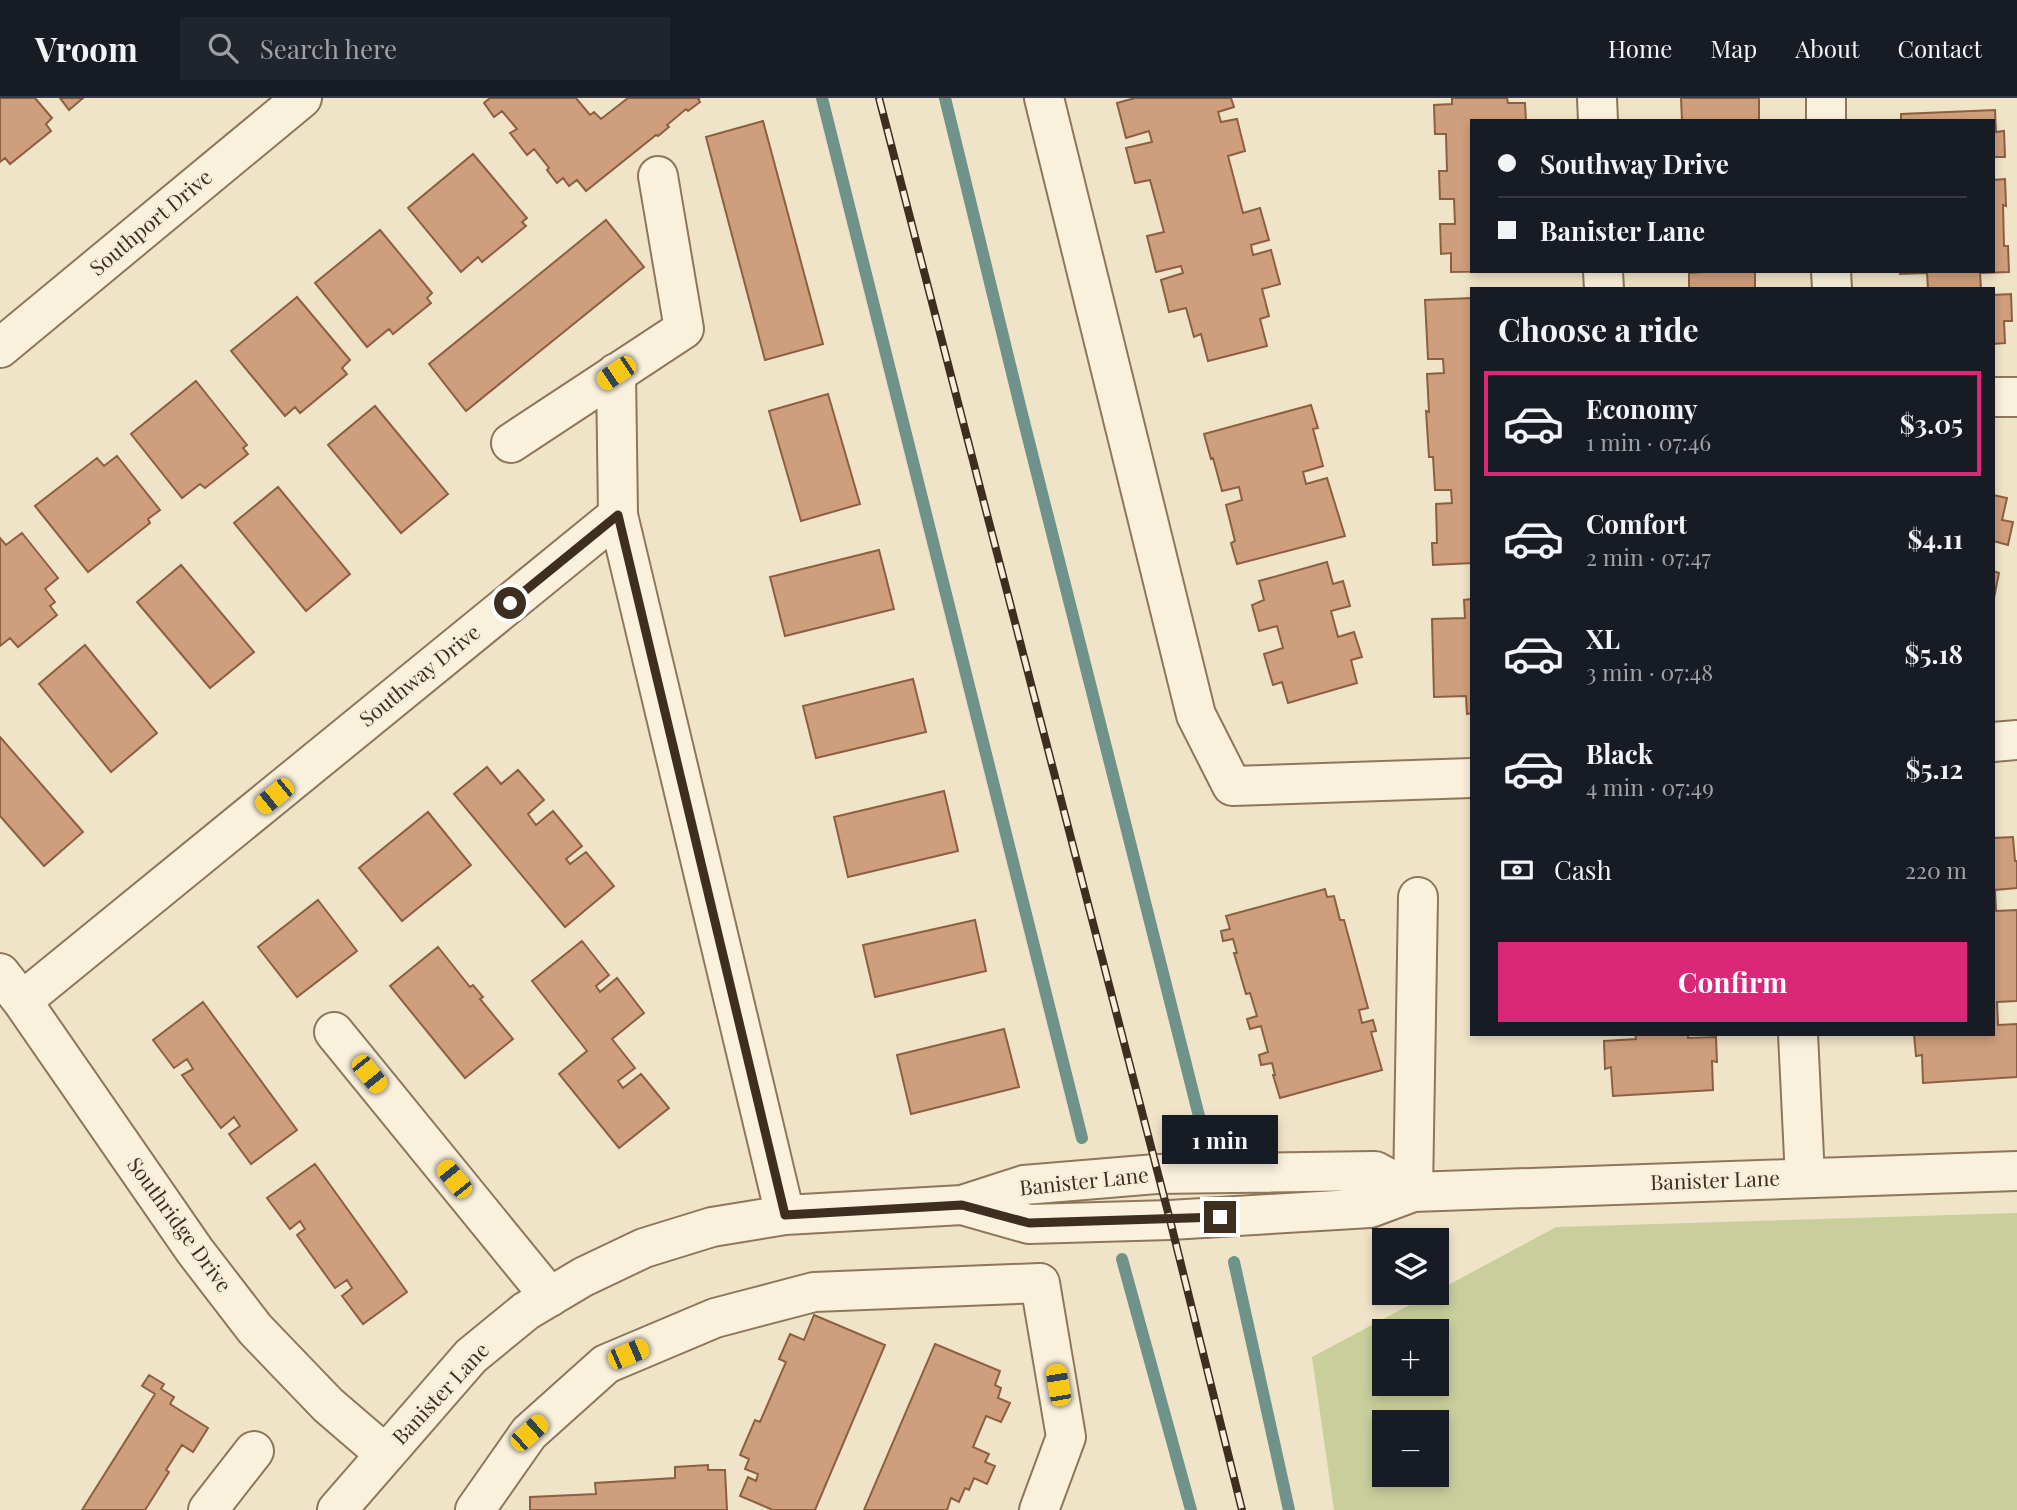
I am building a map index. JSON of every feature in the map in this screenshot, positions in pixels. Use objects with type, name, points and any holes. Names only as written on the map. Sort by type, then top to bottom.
[{"type":"street","name":"Southport Drive","points":[[0,348],[302,98]]},
{"type":"street","points":[[1044,98],[1196,715],[1232,786],[1470,778]]},
{"type":"street","points":[[1597,98],[1598,119]]},
{"type":"street","points":[[1825,98],[1826,119]]},
{"type":"street","points":[[511,443],[684,329],[658,176]]},
{"type":"street","points":[[616,373],[618,515],[785,1215]]},
{"type":"street","points":[[1995,397],[2017,397]]},
{"type":"street","name":"Southway Drive","points":[[11,987],[618,515]]},
{"type":"street","points":[[1995,742],[2017,740]]},
{"type":"street","points":[[1413,1192],[1418,897]]},
{"type":"street","name":"Southridge Drive","points":[[11,987],[195,1251],[255,1329],[328,1405],[385,1454]]},
{"type":"street","points":[[334,1032],[550,1297]]},
{"type":"street","points":[[1798,1036],[1805,1178]]},
{"type":"street","name":"Banister Lane","points":[[337,1510],[471,1356],[526,1311],[583,1277],[644,1248],[712,1227],[785,1215],[962,1205],[1024,1185],[1157,1174],[1375,1171],[1413,1192]]},
{"type":"street","name":"Banister Lane","points":[[962,1205],[1029,1223],[1170,1220],[1370,1208],[1413,1192],[2017,1171]]},
{"type":"street","points":[[1029,1223],[1066,1437],[1039,1510]]},
{"type":"street","points":[[475,1510],[529,1433],[606,1364],[715,1318],[814,1292],[1040,1283]]},
{"type":"street","points":[[208,1510],[254,1451]]},
{"type":"green space","points":[[2017,1213],[2017,1510],[1334,1510],[1312,1357],[1372,1325],[1372,1396],[1449,1396],[1449,1319],[1383,1319],[1410,1305],[1449,1305],[1449,1285],[1556,1227]]},
{"type":"building","points":[[0,98],[35,98],[52,118],[46,124],[51,131],[10,164],[5,158],[0,162]]},
{"type":"building","points":[[60,98],[83,98],[69,110]]},
{"type":"building","points":[[490,98],[576,98],[590,115],[594,112],[601,119],[628,98],[700,98],[700,102],[688,111],[686,109],[667,125],[669,127],[586,191],[577,180],[569,186],[563,178],[557,183],[534,149],[527,155],[510,133],[517,129],[502,111],[494,117],[484,103]]},
{"type":"building","points":[[1135,98],[1231,98],[1234,107],[1218,112],[1221,122],[1237,119],[1245,151],[1228,156],[1243,213],[1260,208],[1269,240],[1251,245],[1253,255],[1271,250],[1280,284],[1262,289],[1269,316],[1260,319],[1267,346],[1208,361],[1201,334],[1194,337],[1186,308],[1169,312],[1161,280],[1183,273],[1181,266],[1156,272],[1147,236],[1164,232],[1150,180],[1135,183],[1126,148],[1152,142],[1149,131],[1126,138],[1117,103]]},
{"type":"building","points":[[1452,98],[1507,98],[1508,103],[1525,103],[1526,119],[1470,119],[1470,272],[1451,272],[1451,253],[1441,254],[1440,224],[1455,224],[1454,199],[1440,199],[1439,171],[1447,171],[1446,134],[1435,134],[1434,105],[1452,104]]},
{"type":"building","points":[[1681,98],[1759,98],[1759,119],[1682,119]]},
{"type":"building","points":[[1995,110],[1996,132],[2004,131],[2005,157],[1995,157],[1995,119],[1901,119],[1901,114]]},
{"type":"building","points":[[763,121],[823,344],[765,360],[706,137]]},
{"type":"building","points":[[473,154],[527,218],[522,222],[526,226],[482,262],[478,257],[461,272],[408,208]]},
{"type":"building","points":[[2005,179],[2004,246],[2008,246],[2009,272],[1995,272],[1995,180]]},
{"type":"building","points":[[606,220],[644,267],[466,411],[429,364]]},
{"type":"building","points":[[380,230],[432,293],[427,298],[431,303],[393,334],[389,329],[367,347],[315,283]]},
{"type":"building","points":[[1689,273],[1755,273],[1755,287],[1689,287]]},
{"type":"building","points":[[1927,273],[1980,273],[1981,287],[1928,287]]},
{"type":"building","points":[[2011,294],[2012,321],[2004,321],[2005,343],[1995,344],[1995,295]]},
{"type":"building","points":[[297,297],[350,360],[342,368],[347,374],[300,413],[295,407],[285,416],[231,351]]},
{"type":"building","points":[[1470,298],[1470,563],[1433,565],[1432,543],[1437,543],[1436,504],[1452,503],[1451,490],[1435,490],[1433,457],[1429,457],[1427,374],[1444,373],[1443,359],[1428,359],[1425,300]]},
{"type":"building","points":[[196,381],[247,445],[243,448],[248,454],[205,488],[200,484],[182,498],[131,434]]},
{"type":"building","points":[[828,394],[860,504],[801,521],[769,411]]},
{"type":"building","points":[[1311,405],[1318,428],[1313,429],[1323,466],[1303,472],[1306,484],[1327,478],[1345,536],[1237,564],[1231,543],[1235,541],[1226,505],[1242,500],[1239,487],[1222,491],[1204,434]]},
{"type":"building","points":[[375,406],[448,494],[401,533],[328,445]]},
{"type":"building","points":[[117,456],[160,510],[148,519],[150,523],[88,572],[35,506],[97,458],[104,466]]},
{"type":"building","points":[[278,487],[350,574],[306,611],[234,523]]},
{"type":"building","points":[[1995,495],[2007,498],[2002,520],[2013,522],[2008,545],[1995,542]]},
{"type":"building","points":[[22,533],[58,578],[45,589],[55,602],[50,606],[57,615],[18,647],[10,638],[0,646],[0,538],[6,545]]},
{"type":"building","points":[[879,550],[894,609],[785,636],[770,577]]},
{"type":"building","points":[[1327,562],[1333,584],[1343,581],[1350,606],[1331,611],[1338,637],[1354,632],[1362,657],[1351,660],[1357,683],[1288,703],[1282,682],[1273,685],[1264,654],[1283,648],[1277,626],[1259,631],[1252,605],[1264,600],[1259,581]]},
{"type":"building","points":[[181,565],[254,652],[210,688],[137,602]]},
{"type":"building","points":[[1995,572],[1999,573],[1995,593]]},
{"type":"building","points":[[1470,599],[1470,713],[1467,714],[1466,696],[1434,697],[1432,619],[1465,618],[1464,600]]},
{"type":"building","points":[[85,645],[157,733],[111,772],[39,684]]},
{"type":"building","points":[[913,679],[926,732],[816,758],[803,706]]},
{"type":"building","points":[[0,737],[83,832],[44,866],[0,816]]},
{"type":"building","points":[[487,767],[501,784],[518,770],[544,800],[528,814],[536,825],[553,811],[582,846],[566,859],[570,864],[586,852],[614,886],[565,927],[454,794]]},
{"type":"building","points":[[944,791],[958,851],[848,877],[834,817]]},
{"type":"building","points":[[428,812],[471,865],[402,921],[359,868]]},
{"type":"building","points":[[2013,837],[2017,861],[2017,888],[1995,890],[1995,838]]},
{"type":"building","points":[[1325,889],[1327,897],[1334,896],[1340,920],[1344,920],[1368,1008],[1359,1010],[1362,1023],[1373,1020],[1376,1031],[1371,1032],[1382,1070],[1280,1098],[1272,1063],[1261,1065],[1259,1055],[1268,1052],[1261,1026],[1250,1029],[1247,1019],[1257,1016],[1250,993],[1246,994],[1234,953],[1237,953],[1233,939],[1223,941],[1221,931],[1230,929],[1226,916]]},
{"type":"building","points":[[1995,890],[1996,911],[2017,910],[2017,1001],[1997,1002],[1998,1025],[2017,1024],[2017,1077],[1923,1083],[1922,1055],[1916,1056],[1914,1036],[1995,1036]]},
{"type":"building","points":[[318,900],[357,951],[297,997],[258,947]]},
{"type":"building","points":[[975,920],[986,971],[875,997],[863,945]]},
{"type":"building","points":[[582,941],[609,975],[596,986],[600,992],[617,978],[644,1013],[612,1039],[635,1068],[618,1081],[623,1088],[641,1074],[669,1108],[619,1148],[559,1074],[587,1051],[532,981]]},
{"type":"building","points":[[438,947],[470,987],[473,985],[483,997],[480,999],[513,1039],[465,1078],[390,986]]},
{"type":"building","points":[[203,1002],[297,1130],[251,1164],[229,1134],[240,1126],[234,1117],[221,1128],[182,1075],[193,1069],[187,1059],[174,1068],[153,1040]]},
{"type":"building","points":[[1004,1029],[1019,1087],[911,1114],[897,1055]]},
{"type":"building","points":[[1635,1036],[1716,1037],[1717,1062],[1712,1061],[1713,1090],[1613,1096],[1611,1067],[1605,1069],[1604,1041],[1636,1039]]},
{"type":"building","points":[[315,1164],[407,1292],[363,1324],[342,1296],[352,1288],[347,1280],[335,1288],[297,1235],[305,1229],[300,1221],[290,1229],[267,1198]]},
{"type":"building","points":[[814,1315],[885,1345],[815,1510],[773,1510],[740,1496],[748,1477],[756,1481],[758,1474],[745,1469],[749,1459],[740,1455],[755,1420],[760,1422],[786,1362],[779,1359],[790,1334],[804,1340]]},
{"type":"building","points":[[935,1344],[1000,1371],[995,1385],[1001,1388],[998,1398],[1010,1403],[1001,1422],[986,1416],[973,1447],[989,1454],[985,1462],[995,1466],[987,1484],[974,1478],[969,1490],[965,1488],[959,1502],[951,1498],[947,1510],[864,1510]]},
{"type":"building","points":[[149,1375],[164,1384],[161,1389],[174,1397],[170,1404],[208,1428],[193,1452],[182,1445],[145,1510],[82,1510],[155,1394],[142,1386]]},
{"type":"building","points":[[708,1465],[708,1470],[725,1470],[727,1510],[530,1510],[530,1497],[596,1494],[595,1483],[675,1478],[675,1467]]},
{"type":"waterway","points":[[822,98],[1082,1138]]},
{"type":"waterway","points":[[945,98],[1203,1132]]},
{"type":"waterway","points":[[1122,1259],[1191,1510]]},
{"type":"waterway","points":[[1234,1262],[1289,1510]]},
{"type":"railway","points":[[879,98],[1170,1220],[1242,1510]]},
{"type":"route","points":[[510,603],[618,515],[785,1215],[962,1205],[1029,1223],[1220,1217]]}]
